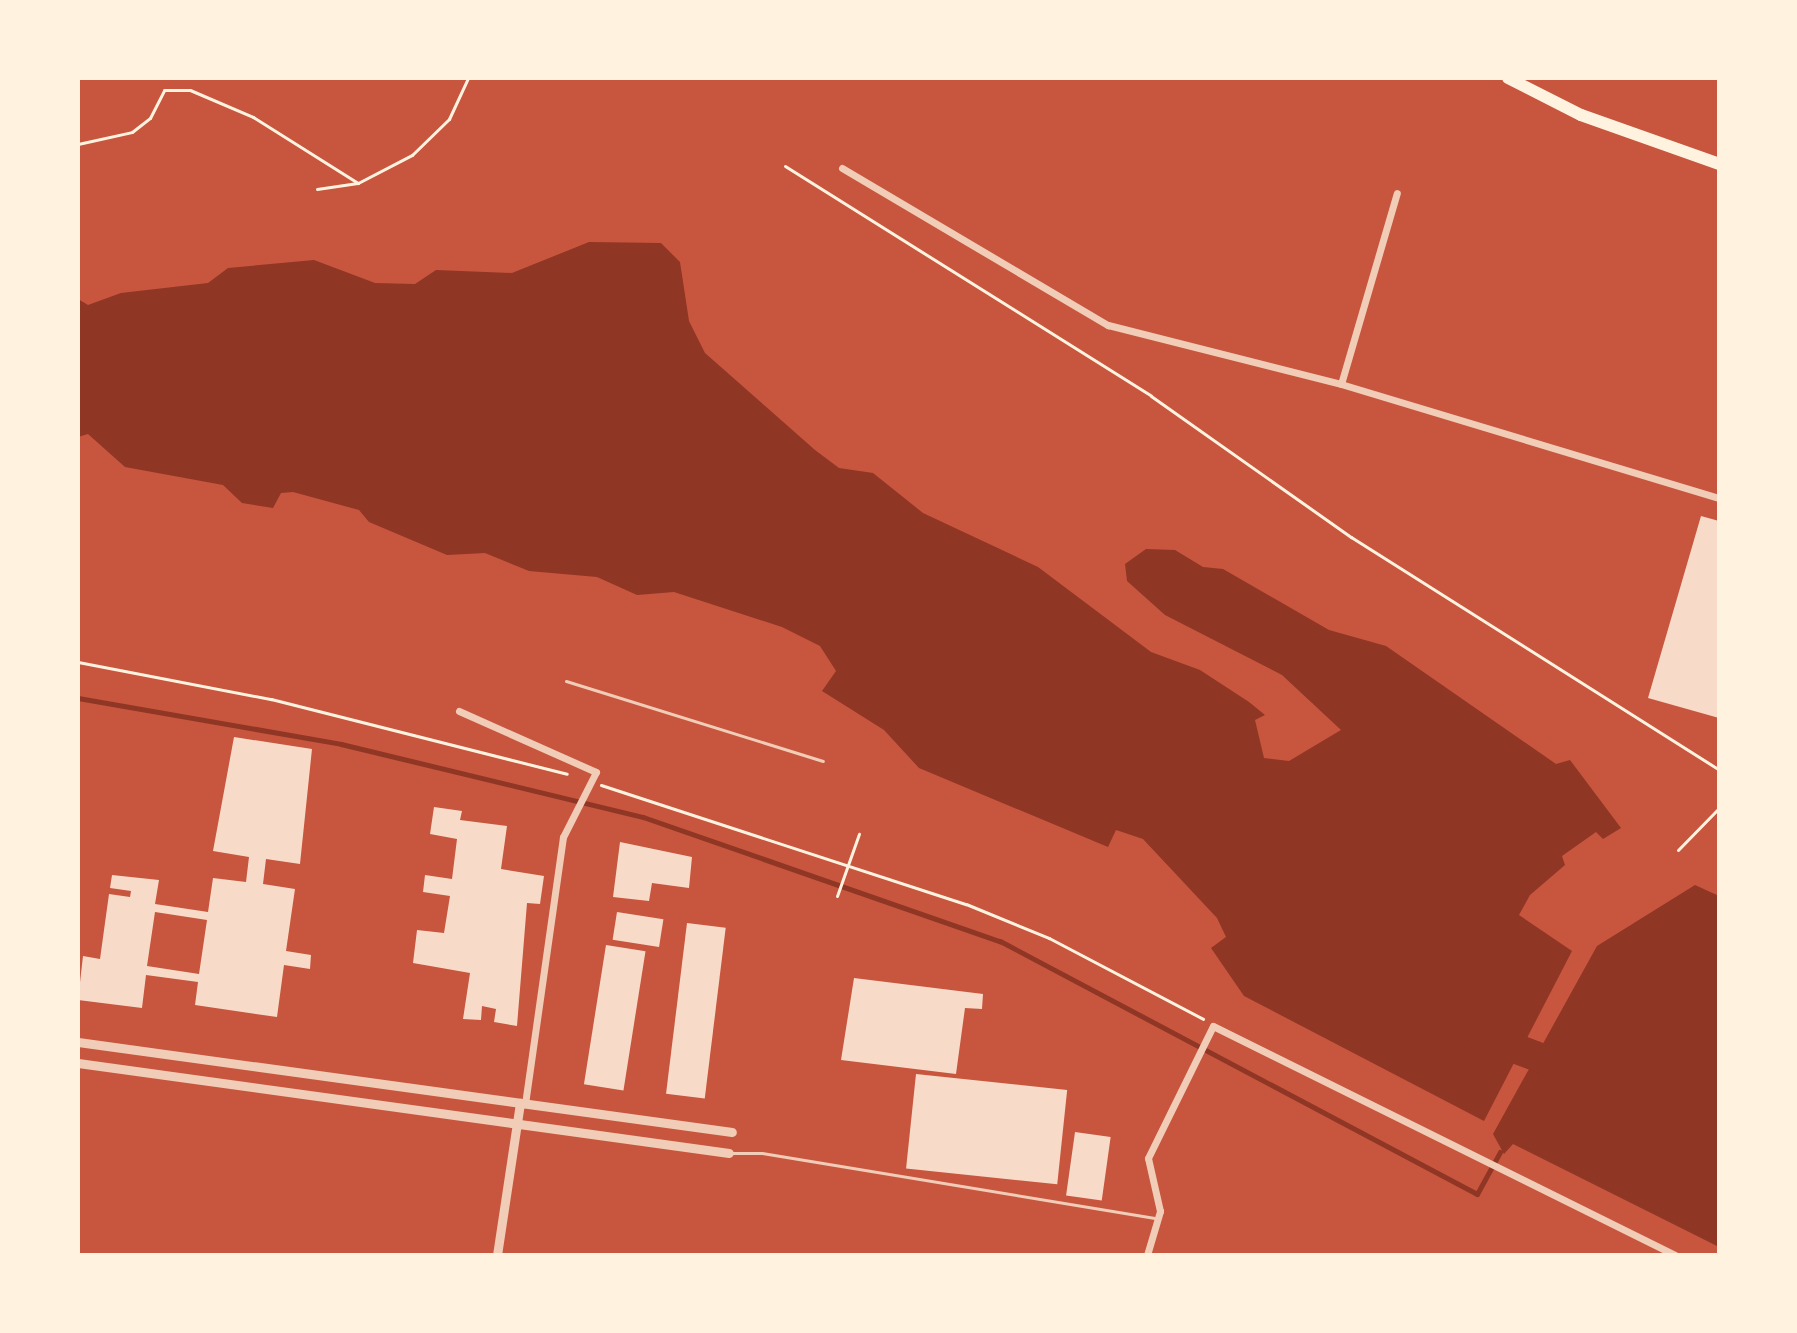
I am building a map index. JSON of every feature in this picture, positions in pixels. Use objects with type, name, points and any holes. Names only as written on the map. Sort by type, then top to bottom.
[{"type":"highway","points":[[1508,78],[1581,115],[1719,164]]},
{"type":"street","points":[[842,168],[1108,325],[1341,384],[1719,498]]},
{"type":"street","points":[[1341,384],[1397,193]]},
{"type":"street","points":[[459,711],[594,769],[593,783],[563,837],[497,1255]]},
{"type":"street","points":[[1147,1255],[1158,1220],[1148,1158],[1213,1026],[1675,1255]]},
{"type":"street","points":[[78,1042],[732,1132]]},
{"type":"street","points":[[78,1063],[729,1153]]},
{"type":"lane","points":[[566,681],[823,761]]},
{"type":"lane","points":[[729,1153],[1139,1211],[1158,1220]]},
{"type":"path","points":[[317,189],[358,183],[433,138],[468,78]]},
{"type":"path","points":[[78,144],[132,132],[150,118],[164,90],[190,90],[253,117],[358,183]]},
{"type":"path","points":[[785,166],[1151,396],[1351,537],[1719,770]]},
{"type":"path","points":[[78,662],[405,730],[593,783],[851,863],[1049,938],[1213,1026]]},
{"type":"path","points":[[1678,850],[1719,808]]},
{"type":"path","points":[[837,896],[859,834]]},
{"type":"shaded area","points":[[589,242],[661,243],[680,262],[689,321],[705,353],[815,450],[839,468],[873,473],[923,513],[1038,567],[1151,652],[1200,670],[1249,702],[1265,715],[1255,720],[1264,758],[1289,761],[1341,730],[1282,675],[1165,615],[1127,581],[1125,564],[1146,549],[1175,550],[1203,567],[1223,569],[1329,630],[1386,646],[1556,764],[1570,760],[1621,828],[1603,839],[1596,832],[1562,856],[1565,865],[1530,895],[1519,915],[1572,951],[1484,1121],[1244,996],[1211,948],[1226,937],[1217,918],[1143,839],[1116,830],[1108,847],[919,768],[884,730],[822,691],[836,671],[820,646],[782,627],[674,592],[637,595],[597,577],[529,571],[485,553],[447,555],[369,522],[359,510],[293,492],[281,493],[273,508],[242,503],[223,485],[125,467],[88,434],[78,437],[78,299],[88,305],[121,293],[208,283],[228,268],[314,260],[375,283],[415,284],[436,270],[512,273]]},
{"type":"shaded area","points":[[1695,885],[1719,896],[1719,1247],[1513,1144],[1504,1154],[1493,1134],[1597,946]]},
{"type":"building","points":[[1701,516],[1719,521],[1719,718],[1648,698]]},
{"type":"building","points":[[234,737],[312,749],[300,864],[266,859],[263,884],[295,889],[286,951],[311,955],[310,969],[284,965],[277,1017],[195,1005],[198,982],[146,975],[142,1008],[78,1000],[83,956],[100,959],[109,894],[130,897],[131,891],[110,888],[112,875],[159,880],[155,904],[208,912],[213,878],[246,882],[249,857],[213,851]],"holes":[[[155,912],[207,920],[199,974],[147,966]]]},
{"type":"building","points":[[434,807],[462,811],[460,820],[507,826],[501,869],[544,876],[540,904],[527,903],[517,1026],[494,1022],[496,1009],[482,1006],[481,1020],[463,1019],[470,973],[413,963],[417,930],[444,933],[450,896],[423,892],[425,875],[452,879],[457,839],[430,834]]},
{"type":"building","points":[[620,842],[692,857],[689,888],[652,883],[649,901],[613,897]]},
{"type":"building","points":[[617,912],[663,919],[659,947],[613,940]]},
{"type":"building","points":[[687,923],[726,928],[705,1098],[666,1094]]},
{"type":"building","points":[[606,945],[646,951],[623,1091],[584,1084]]},
{"type":"building","points":[[854,978],[983,994],[982,1009],[965,1008],[956,1074],[841,1060]]},
{"type":"building","points":[[916,1074],[1067,1090],[1057,1184],[906,1168]]},
{"type":"building","points":[[1075,1132],[1111,1137],[1102,1200],[1066,1195]]},
{"type":"waterway","points":[[78,698],[341,744],[643,817],[1000,941],[1477,1194],[1500,1152]]},
{"type":"waterway","points":[[1482,1036],[1575,1071]]}]
